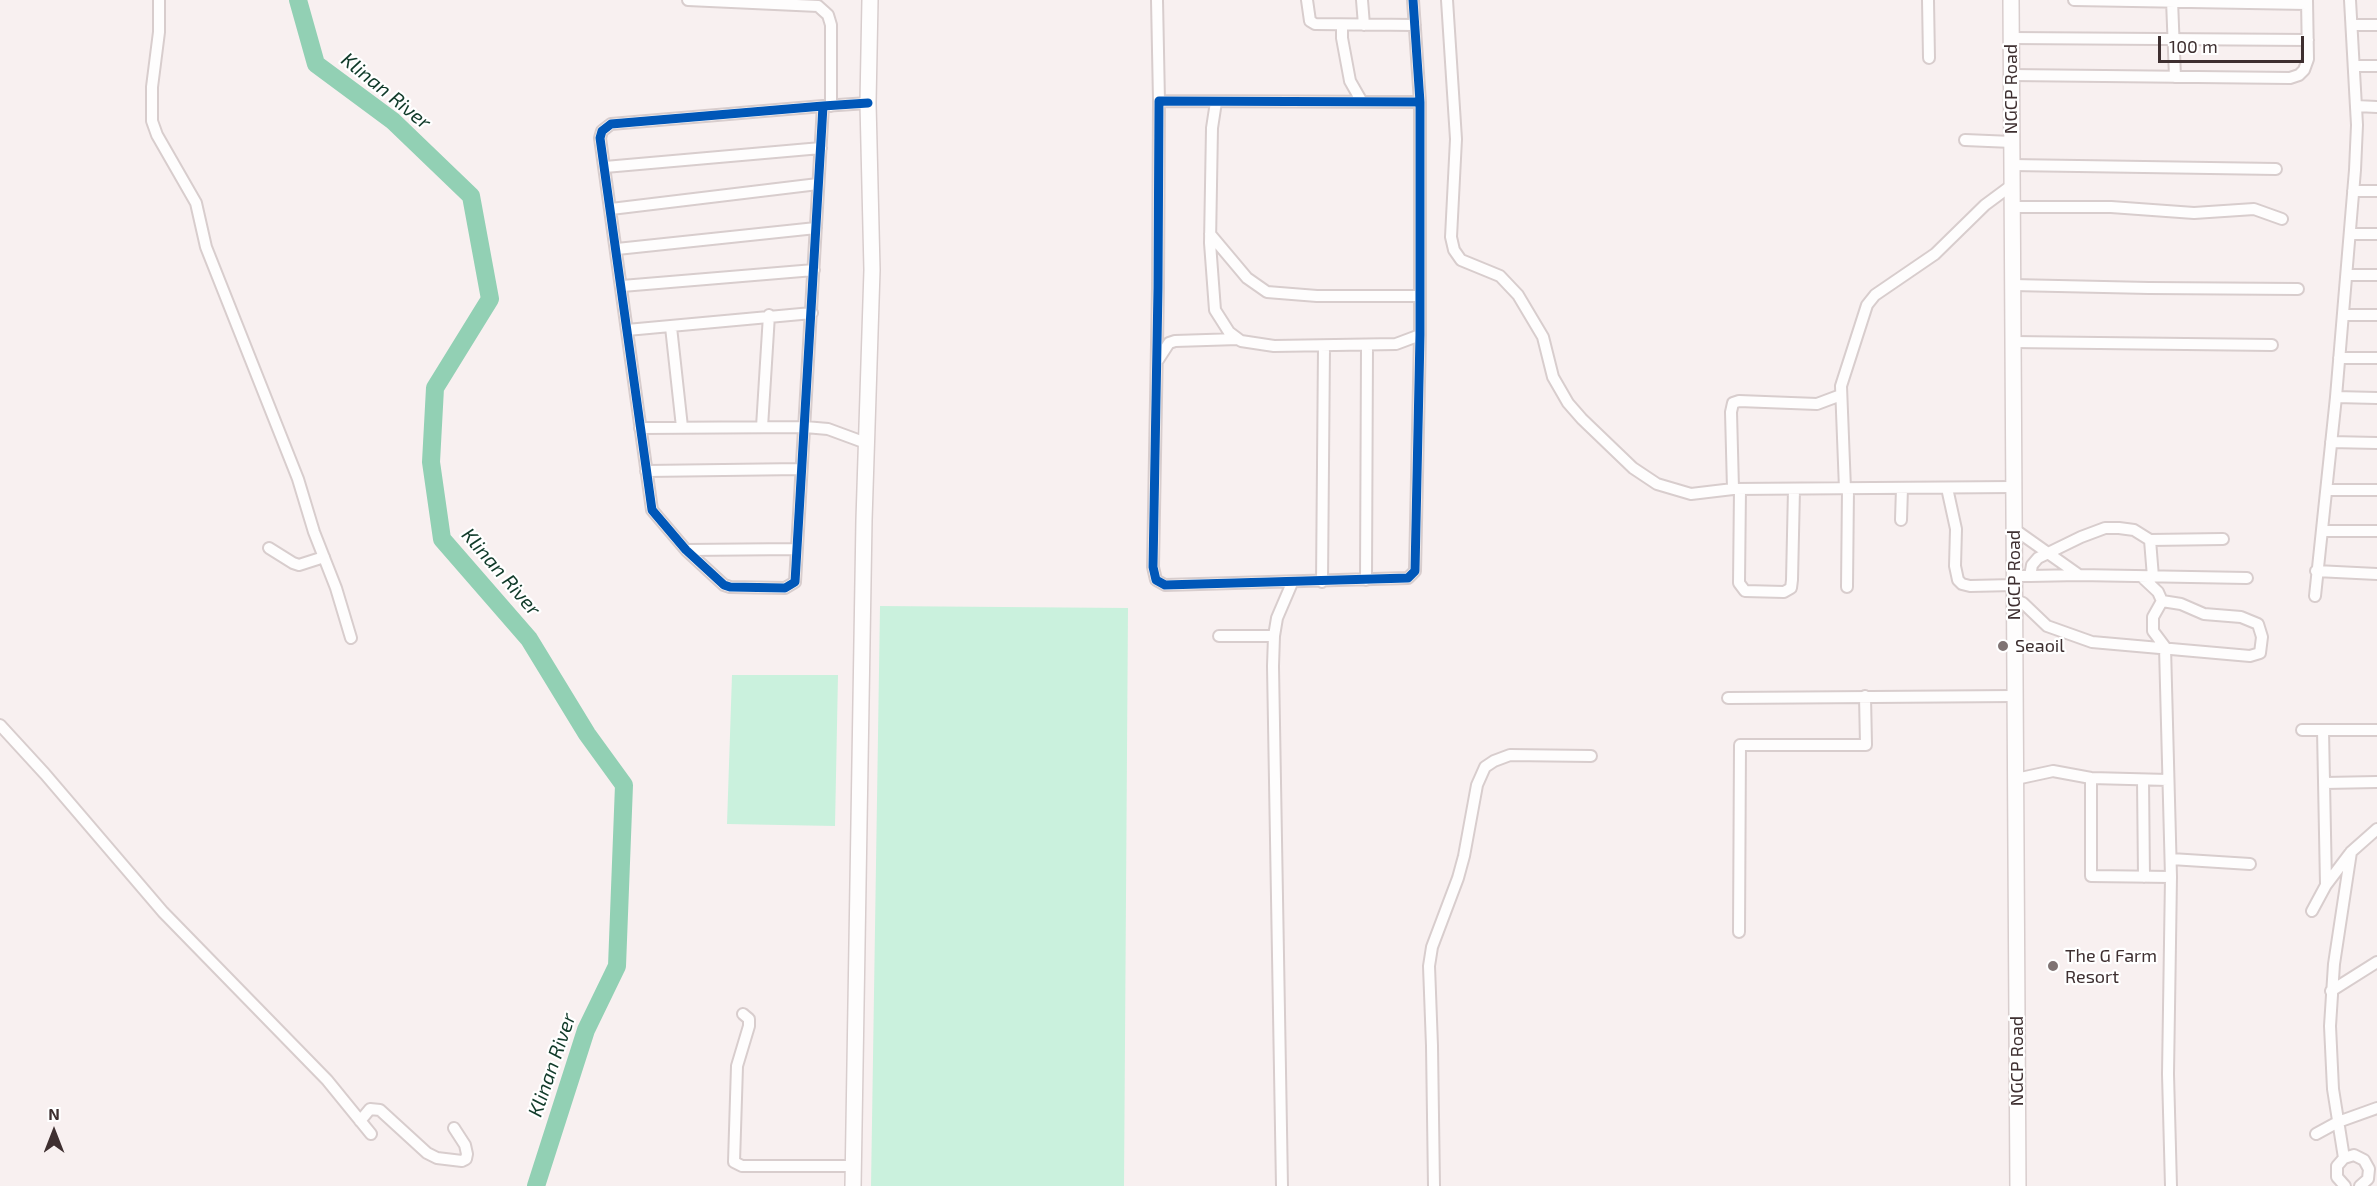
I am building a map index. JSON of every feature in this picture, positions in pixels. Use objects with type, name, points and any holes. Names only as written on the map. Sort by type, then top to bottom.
[{"type":"street","points":[[159,0],[159,32],[152,87],[152,121],[157,135],[195,204],[210,260],[298,479],[351,638]]},
{"type":"street","points":[[688,0],[818,6],[828,15],[831,25],[827,106],[818,184],[795,582],[786,588],[727,587],[686,550],[651,510],[600,138],[602,131],[611,124],[827,106],[868,103]]},
{"type":"street","points":[[853,1186],[866,443],[872,270],[868,103],[870,0]]},
{"type":"street","points":[[1157,0],[1157,361],[1153,567],[1156,580],[1165,585],[1408,578],[1415,571],[1420,102],[1413,0]]},
{"type":"street","points":[[1307,0],[1310,21],[1315,24],[1415,25]]},
{"type":"street","points":[[1362,0],[1364,25]]},
{"type":"street","points":[[1447,0],[1456,139],[1452,237],[1456,255],[1474,267],[1500,276],[1518,295],[1543,337],[1553,376],[1568,403],[1633,468],[1658,484],[1681,493],[1700,494],[1737,489],[2014,487]]},
{"type":"street","points":[[1928,0],[1929,58]]},
{"type":"street","name":"NGCP Road","points":[[2011,0],[2018,1186]]},
{"type":"street","points":[[2011,75],[2290,78],[2299,75],[2304,70],[2308,59],[2307,2],[2074,0]]},
{"type":"street","points":[[2172,0],[2175,77]]},
{"type":"street","points":[[2315,596],[2336,397],[2357,140],[2350,0]]},
{"type":"street","points":[[1342,25],[1342,39],[1350,81],[1362,102]]},
{"type":"street","points":[[2352,25],[2377,25]]},
{"type":"street","points":[[2011,38],[2308,40]]},
{"type":"street","points":[[2354,66],[2377,66]]},
{"type":"street","points":[[1158,101],[1420,102]]},
{"type":"street","points":[[1216,102],[1211,148],[1210,234],[1215,310],[1224,325],[1238,339],[1263,346],[1396,344],[1419,335]]},
{"type":"street","points":[[2356,106],[2377,107]]},
{"type":"street","points":[[1965,140],[2012,142]]},
{"type":"street","points":[[604,167],[821,148]]},
{"type":"street","points":[[2012,165],[2276,169]]},
{"type":"street","points":[[611,209],[818,184]]},
{"type":"street","points":[[1847,587],[1847,489],[1842,380],[1867,305],[1875,295],[1935,254],[1985,205],[2012,185]]},
{"type":"street","points":[[2354,190],[2377,191]]},
{"type":"street","points":[[2012,207],[2111,207],[2194,213],[2254,209],[2282,219]]},
{"type":"street","points":[[617,249],[816,228]]},
{"type":"street","points":[[1210,234],[1247,278],[1267,292],[1317,296],[1419,296]]},
{"type":"street","points":[[2350,234],[2377,234]]},
{"type":"street","points":[[622,286],[814,270]]},
{"type":"street","points":[[2347,275],[2377,275]]},
{"type":"street","points":[[2013,285],[2298,289]]},
{"type":"street","points":[[627,330],[769,315],[812,313]]},
{"type":"street","points":[[762,427],[769,315]]},
{"type":"street","points":[[2343,315],[2377,315]]},
{"type":"street","points":[[671,327],[682,427]]},
{"type":"street","points":[[1157,361],[1169,343],[1175,341],[1238,339]]},
{"type":"street","points":[[2013,342],[2272,345]]},
{"type":"street","points":[[1322,582],[1324,346]]},
{"type":"street","points":[[1366,580],[1367,346]]},
{"type":"street","points":[[2339,358],[2377,358]]},
{"type":"street","points":[[1794,489],[1791,588],[1784,591],[1745,591],[1739,584],[1737,489],[1731,412],[1733,404],[1739,401],[1817,404],[1841,395]]},
{"type":"street","points":[[2336,397],[2377,398]]},
{"type":"street","points":[[640,428],[805,427],[828,429],[866,443]]},
{"type":"street","points":[[2331,442],[2377,443]]},
{"type":"street","points":[[646,471],[801,469]]},
{"type":"street","points":[[1901,520],[1902,488]]},
{"type":"street","points":[[1947,488],[1956,529],[1955,566],[1962,584],[2015,587],[2031,576],[2247,578]]},
{"type":"street","points":[[2327,490],[2377,490]]},
{"type":"street","points":[[2031,576],[2035,561],[2048,552],[2086,534],[2105,528],[2129,528],[2150,540],[2223,539]]},
{"type":"street","points":[[2014,529],[2079,575]]},
{"type":"street","points":[[2322,531],[2377,531]]},
{"type":"street","points":[[2150,540],[2148,578],[2162,601]]},
{"type":"street","points":[[269,548],[299,565],[324,557]]},
{"type":"street","points":[[686,550],[797,549]]},
{"type":"street","points":[[2316,571],[2377,574]]},
{"type":"street","points":[[1282,1186],[1274,636],[1283,599],[1292,583]]},
{"type":"street","points":[[2015,587],[2023,603],[2047,626],[2092,642],[2250,656],[2260,653],[2262,637],[2258,624],[2241,617],[2205,614],[2181,604],[2162,601]]},
{"type":"street","points":[[2162,601],[2153,617],[2154,635],[2165,647],[2171,859],[2168,1074],[2171,1186]]},
{"type":"street","points":[[2142,646],[2154,635]]},
{"type":"street","points":[[1219,636],[1274,636]]},
{"type":"street","points":[[1739,932],[1740,745],[1866,745],[1864,696]]},
{"type":"street","points":[[1728,698],[2015,696]]},
{"type":"street","points":[[0,725],[163,912],[298,1049],[371,1134]]},
{"type":"street","points":[[2302,730],[2377,730]]},
{"type":"street","points":[[2324,730],[2326,885]]},
{"type":"street","points":[[1434,1186],[1429,966],[1432,947],[1464,856],[1476,784],[1485,766],[1494,760],[1510,755],[1591,756]]},
{"type":"street","points":[[2016,779],[2053,771],[2091,778],[2168,780]]},
{"type":"street","points":[[2091,778],[2091,876],[2171,877]]},
{"type":"street","points":[[2143,780],[2144,877]]},
{"type":"street","points":[[2325,783],[2377,782]]},
{"type":"street","points":[[2312,911],[2326,885],[2351,852],[2377,829]]},
{"type":"street","points":[[2344,1158],[2333,1089],[2330,1026],[2331,991],[2351,852]]},
{"type":"street","points":[[2171,859],[2250,864]]},
{"type":"street","points":[[2331,991],[2377,962]]},
{"type":"street","points":[[743,1014],[748,1019],[749,1026],[738,1058],[734,1162],[752,1167],[853,1166]]},
{"type":"street","points":[[2316,1134],[2338,1122],[2377,1108]]},
{"type":"street","points":[[360,1120],[370,1109],[381,1110],[388,1120],[428,1153],[437,1158],[462,1161],[466,1159],[467,1154],[465,1144],[454,1128]]},
{"type":"street","points":[[2345,1186],[2337,1177],[2340,1161],[2354,1155],[2364,1160],[2369,1169],[2369,1174],[2360,1186]]},
{"type":"street","points":[[2364,1160],[2377,1156]]},
{"type":"green space","points":[[880,606],[1128,608],[1124,1186],[871,1186]]},
{"type":"green space","points":[[732,675],[838,675],[835,826],[727,824]]},
{"type":"waterway","name":"Klinan River","points":[[298,0],[316,64],[393,121],[471,196],[490,299],[435,388],[431,462],[442,539],[529,639],[587,734],[624,785],[617,966],[586,1030],[536,1186]]},
{"type":"cycle path","points":[[1413,0],[1420,102],[1420,335],[1415,571],[1408,578],[1165,585],[1156,580],[1153,567],[1159,101],[1420,102]]},
{"type":"cycle path","points":[[823,106],[795,582],[785,588],[730,587],[724,585],[686,550],[652,510],[600,138],[602,131],[611,124],[823,106],[868,103]]},
{"type":"place","name":"Seaoil","points":[[2003,646]]},
{"type":"place","name":"The G Farm Resort","points":[[2053,966]]}]
